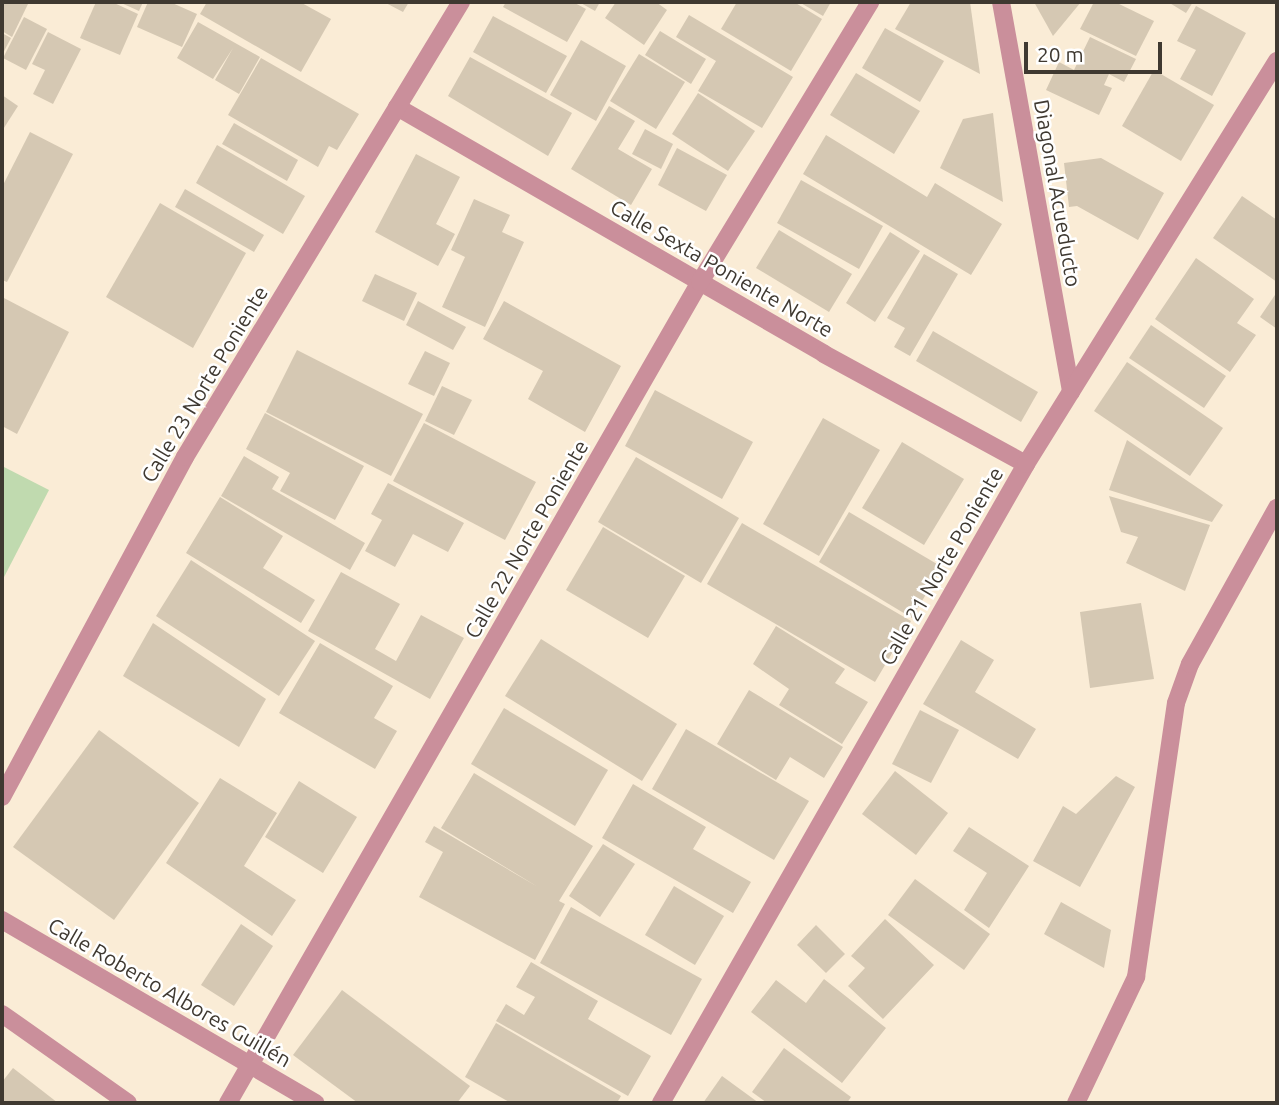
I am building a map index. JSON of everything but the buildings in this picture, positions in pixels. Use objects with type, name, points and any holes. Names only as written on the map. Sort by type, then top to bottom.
[{"type":"street","name":"Calle 23 Norte Poniente","points":[[2,797],[184,457],[461,2]]},
{"type":"street","name":"Calle 22 Norte Poniente","points":[[228,1103],[700,282],[870,2]]},
{"type":"street","name":"Diagonal Acueducto","points":[[1000,2],[1071,392]]},
{"type":"street","name":"Calle 21 Norte Poniente","points":[[661,1103],[1026,464],[1277,61]]},
{"type":"street","name":"Calle Sexta Poniente Norte","points":[[397,107],[700,282],[1026,464]]},
{"type":"street","points":[[1076,1103],[1136,977],[1176,703],[1190,664],[1277,508]]},
{"type":"street","name":"Calle Roberto Albores Guillén","points":[[2,920],[315,1103]]},
{"type":"street","points":[[2,1014],[128,1103]]},
{"type":"green space","points":[[2,466],[49,490],[2,581]]}]
